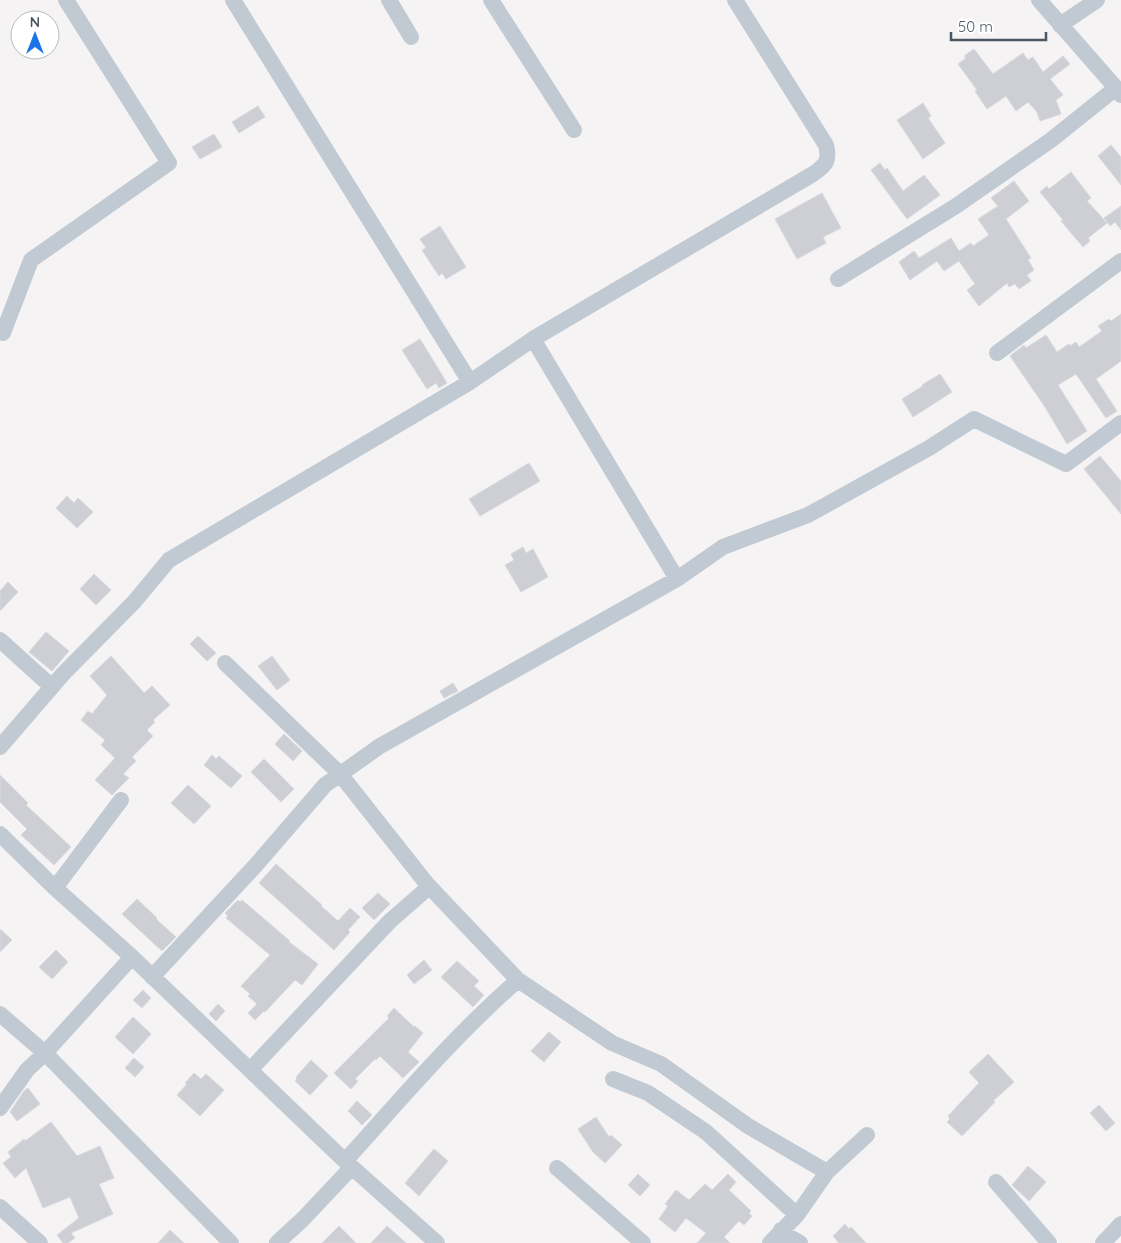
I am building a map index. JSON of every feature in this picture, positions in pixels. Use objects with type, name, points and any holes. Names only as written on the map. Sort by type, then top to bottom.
[{"type":"street","points":[[3,333],[31,260],[169,163],[66,0]]},
{"type":"street","points":[[234,0],[470,382]]},
{"type":"street","points":[[389,0],[411,37]]},
{"type":"street","points":[[491,0],[574,130]]},
{"type":"street","points":[[0,746],[52,687],[134,602],[169,560],[470,382],[533,339],[824,166],[829,156],[826,145],[735,0]]},
{"type":"street","points":[[838,279],[956,206],[1118,91],[1039,0]]},
{"type":"street","points":[[1060,25],[1097,0]]},
{"type":"street","points":[[997,354],[1121,261]]},
{"type":"street","points":[[533,339],[677,579]]},
{"type":"street","points":[[152,977],[256,865],[325,785],[380,746],[677,579],[723,548],[808,515],[929,448],[974,419],[1066,464],[1121,423]]},
{"type":"street","points":[[0,640],[52,687]]},
{"type":"street","points":[[225,663],[340,774],[429,887],[518,980],[612,1043],[661,1064],[748,1126],[827,1172]]},
{"type":"street","points":[[55,888],[120,800]]},
{"type":"street","points":[[0,834],[55,888],[132,957],[348,1164],[437,1243]]},
{"type":"street","points":[[250,1070],[390,921],[429,887]]},
{"type":"street","points":[[0,1108],[26,1070],[45,1053],[132,957]]},
{"type":"street","points":[[277,1243],[303,1219],[421,1076],[488,1006],[518,980]]},
{"type":"street","points":[[0,1014],[45,1053],[231,1243]]},
{"type":"street","points":[[613,1079],[648,1093],[706,1132],[796,1214]]},
{"type":"street","points":[[770,1243],[796,1214],[827,1172],[866,1135]]},
{"type":"street","points":[[557,1168],[643,1243]]},
{"type":"street","points":[[996,1182],[1049,1243]]},
{"type":"street","points":[[0,1207],[40,1243]]},
{"type":"street","points":[[1103,1243],[1121,1224]]},
{"type":"street","points":[[780,1230],[800,1243]]},
{"type":"building","points":[[974,49],[993,74],[1023,53],[1028,60],[1033,57],[1043,72],[1063,56],[1070,64],[1050,79],[1063,95],[1056,100],[1061,114],[1040,121],[1037,112],[1028,102],[1016,111],[1006,96],[987,109],[975,91],[977,90],[958,64],[966,58],[964,56]]},
{"type":"building","points":[[923,103],[931,116],[928,118],[945,143],[923,159],[897,120]]},
{"type":"building","points":[[258,106],[265,117],[239,133],[232,122]]},
{"type":"building","points":[[214,134],[222,147],[200,159],[192,147]]},
{"type":"building","points":[[1111,145],[1121,157],[1121,185],[1098,156]]},
{"type":"building","points":[[880,163],[885,170],[887,168],[903,191],[924,175],[940,195],[907,219],[871,170]]},
{"type":"building","points":[[1071,172],[1091,198],[1087,201],[1107,223],[1088,238],[1090,241],[1083,247],[1040,192],[1047,186],[1049,189]]},
{"type":"building","points":[[1014,181],[1029,201],[1006,219],[1031,258],[1028,260],[1034,270],[1027,275],[1031,281],[1019,289],[1015,284],[1009,287],[1007,283],[979,306],[967,290],[975,284],[959,261],[944,271],[937,261],[910,280],[899,262],[914,251],[919,258],[951,238],[959,251],[971,243],[973,246],[989,235],[978,219],[998,206],[991,198]]},
{"type":"building","points":[[822,193],[841,228],[823,237],[826,243],[797,259],[775,219]]},
{"type":"building","points":[[1121,206],[1121,230],[1115,222],[1110,226],[1104,218]]},
{"type":"building","points":[[440,226],[466,267],[446,279],[442,273],[439,276],[422,250],[426,248],[420,239]]},
{"type":"building","points":[[1121,314],[1121,361],[1096,379],[1117,411],[1106,418],[1076,374],[1058,385],[1087,431],[1067,444],[1045,407],[1010,356],[1024,345],[1026,348],[1046,335],[1057,352],[1076,342],[1079,347],[1102,331],[1098,326],[1109,319],[1111,321]]},
{"type":"building","points":[[420,339],[447,383],[439,388],[436,383],[427,389],[402,350]]},
{"type":"building","points":[[940,374],[952,392],[913,417],[902,399]]},
{"type":"building","points":[[1100,456],[1121,481],[1121,514],[1084,469]]},
{"type":"building","points":[[529,463],[540,481],[480,516],[469,499]]},
{"type":"building","points":[[67,496],[74,503],[78,498],[93,512],[77,528],[56,508]]},
{"type":"building","points":[[523,547],[526,553],[533,549],[548,577],[521,592],[505,565],[514,560],[511,554]]},
{"type":"building","points":[[94,574],[111,590],[96,605],[80,589]]},
{"type":"building","points":[[8,582],[18,592],[0,611],[0,591]]},
{"type":"building","points":[[46,632],[69,651],[52,671],[29,652]]},
{"type":"building","points":[[198,636],[216,653],[207,661],[190,644]]},
{"type":"building","points":[[111,656],[144,693],[152,686],[170,705],[153,720],[155,722],[147,730],[153,736],[132,757],[136,761],[123,774],[129,778],[112,795],[95,780],[115,758],[101,745],[105,740],[81,720],[88,711],[92,714],[107,695],[90,676]]},
{"type":"building","points":[[272,656],[290,680],[277,690],[258,666]]},
{"type":"building","points":[[453,683],[458,691],[444,698],[440,691]]},
{"type":"building","points":[[284,734],[302,751],[293,761],[275,744]]},
{"type":"building","points":[[212,755],[216,759],[219,756],[242,776],[231,788],[204,765]]},
{"type":"building","points":[[264,759],[294,789],[281,802],[251,772]]},
{"type":"building","points":[[0,775],[28,803],[26,805],[71,847],[54,865],[21,835],[27,829],[0,802]]},
{"type":"building","points":[[188,785],[211,806],[194,824],[171,803]]},
{"type":"building","points":[[276,864],[338,921],[350,908],[360,917],[334,950],[259,883]]},
{"type":"building","points":[[378,893],[390,904],[374,920],[362,908]]},
{"type":"building","points":[[137,899],[176,937],[162,951],[122,914]]},
{"type":"building","points":[[238,900],[240,902],[242,900],[289,942],[318,964],[302,985],[295,980],[255,1020],[248,1013],[257,1004],[241,986],[270,955],[226,918],[228,916],[225,913]]},
{"type":"building","points":[[0,929],[12,940],[0,952]]},
{"type":"building","points":[[56,950],[68,962],[52,979],[39,967]]},
{"type":"building","points":[[424,960],[432,970],[414,984],[407,975]]},
{"type":"building","points":[[457,961],[479,981],[474,986],[484,995],[473,1007],[441,977]]},
{"type":"building","points":[[143,990],[151,998],[142,1008],[133,1000]]},
{"type":"building","points":[[218,1004],[225,1011],[216,1021],[209,1014]]},
{"type":"building","points":[[394,1008],[423,1033],[408,1052],[419,1062],[403,1078],[380,1056],[355,1079],[358,1081],[351,1089],[334,1073],[389,1018],[387,1016]]},
{"type":"building","points":[[133,1017],[151,1034],[133,1054],[115,1037]]},
{"type":"building","points":[[549,1032],[561,1042],[544,1062],[531,1051]]},
{"type":"building","points":[[988,1054],[1014,1082],[993,1101],[995,1102],[962,1136],[947,1122],[950,1119],[948,1116],[979,1083],[969,1072]]},
{"type":"building","points":[[134,1058],[144,1067],[135,1077],[125,1068]]},
{"type":"building","points":[[311,1060],[328,1076],[310,1095],[295,1081],[296,1077]]},
{"type":"building","points":[[194,1073],[201,1079],[206,1074],[224,1090],[200,1116],[177,1095]]},
{"type":"building","points":[[28,1088],[40,1104],[17,1121],[10,1112]]},
{"type":"building","points":[[357,1101],[372,1115],[362,1125],[348,1111]]},
{"type":"building","points":[[1099,1105],[1115,1123],[1106,1131],[1090,1113]]},
{"type":"building","points":[[596,1117],[609,1137],[611,1135],[622,1145],[605,1163],[593,1152],[578,1129]]},
{"type":"building","points":[[51,1122],[77,1156],[100,1146],[114,1178],[99,1184],[113,1214],[71,1233],[75,1238],[68,1243],[63,1243],[57,1235],[79,1218],[70,1197],[43,1208],[26,1168],[15,1178],[3,1163],[11,1157],[8,1152],[24,1139],[25,1141]]},
{"type":"building","points":[[434,1149],[448,1161],[419,1196],[405,1183]]},
{"type":"building","points":[[1028,1166],[1046,1182],[1029,1201],[1012,1185]]},
{"type":"building","points":[[638,1174],[650,1185],[640,1196],[628,1185]]},
{"type":"building","points":[[728,1174],[736,1182],[729,1190],[751,1211],[749,1213],[752,1216],[744,1225],[739,1221],[724,1237],[730,1243],[697,1243],[706,1233],[686,1218],[675,1232],[659,1219],[668,1206],[665,1204],[676,1190],[689,1200],[705,1184],[712,1190]]},
{"type":"building","points":[[845,1224],[849,1229],[851,1227],[866,1243],[839,1243],[833,1236]]},
{"type":"building","points":[[339,1226],[356,1243],[322,1243]]},
{"type":"building","points":[[387,1226],[406,1243],[371,1243]]},
{"type":"building","points":[[170,1230],[184,1243],[158,1243]]}]
